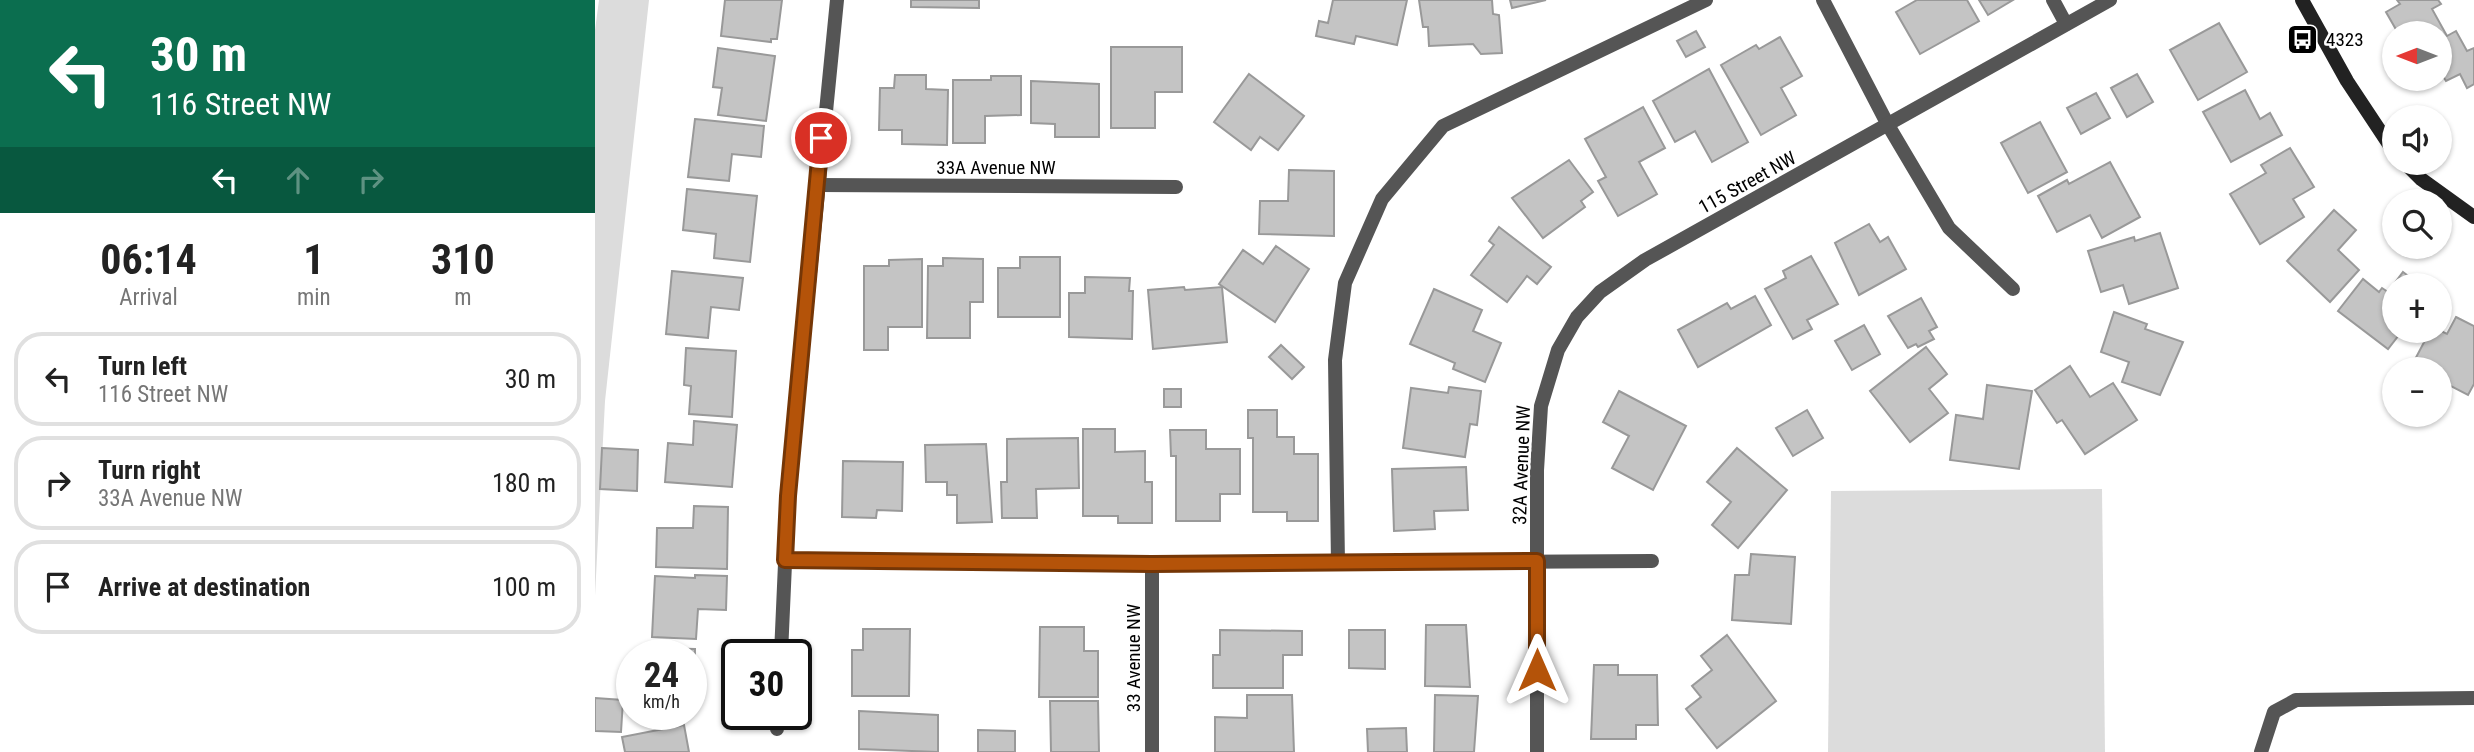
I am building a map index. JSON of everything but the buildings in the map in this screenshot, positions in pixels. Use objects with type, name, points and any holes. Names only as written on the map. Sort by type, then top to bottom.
[{"type":"street","points":[[782,639],[788,496],[816,186],[837,0]]},
{"type":"street","points":[[1338,564],[1335,360],[1345,283],[1382,199],[1443,126],[1706,0]]},
{"type":"street","points":[[1822,0],[1888,125],[1949,228],[2013,289]]},
{"type":"street","points":[[2053,0],[2066,24]]},
{"type":"street","name":"115 Street NW","points":[[1625,275],[2110,0]]},
{"type":"street","points":[[2302,0],[2347,81],[2382,134]]},
{"type":"street","points":[[2418,175],[2474,217]]},
{"type":"street","name":"33A Avenue NW","points":[[816,186],[1176,187]]},
{"type":"street","name":"32A Avenue NW","points":[[1537,752],[1538,433],[1548,376],[1577,317],[1600,292],[1625,275]]},
{"type":"street","points":[[785,560],[1152,564],[1652,561]]},
{"type":"street","name":"33 Avenue NW","points":[[1152,564],[1152,752]]},
{"type":"street","points":[[2260,752],[2274,712],[2297,700],[2474,698]]},
{"type":"shaded area","points":[[599,0],[649,0],[605,401],[595,596],[595,30]]},
{"type":"shaded area","points":[[2102,489],[2105,752],[1828,752],[1831,491]]},
{"type":"place","name":"4323","points":[[2303,39]]},
{"type":"route","points":[[821,138],[788,496],[785,560],[1152,564],[1537,561],[1537,670]]}]
